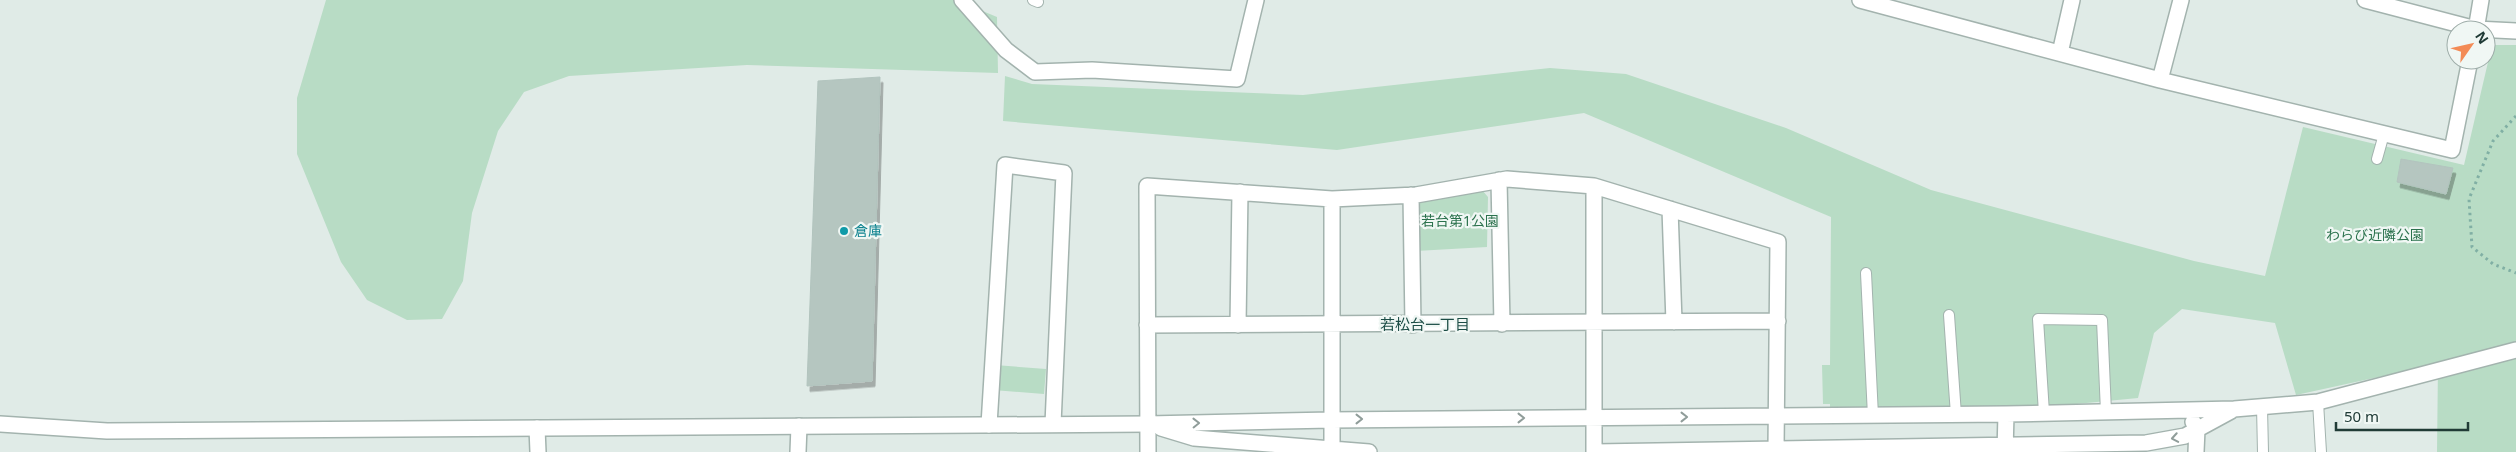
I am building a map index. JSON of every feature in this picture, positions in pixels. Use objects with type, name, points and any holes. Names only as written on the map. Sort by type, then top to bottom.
[{"type":"street","points":[[962,0],[1006,50],[1035,72],[1092,70],[1237,79],[1256,0]]},
{"type":"street","points":[[1860,0],[2160,80],[2452,150],[2468,70]]},
{"type":"street","points":[[2060,53],[2072,0]]},
{"type":"street","points":[[2160,80],[2181,0]]},
{"type":"street","points":[[2366,0],[2446,22]]},
{"type":"street","points":[[2478,20],[2481,0]]},
{"type":"street","points":[[2496,30],[2516,31]]},
{"type":"street","points":[[989,425],[1006,165],[1064,173],[1053,424]]},
{"type":"street","points":[[1148,452],[1147,186],[1332,199],[1411,195],[1507,179],[1594,186],[1778,242],[1776,449]]},
{"type":"street","points":[[1499,180],[1502,324]]},
{"type":"street","points":[[1594,186],[1594,452],[1776,449],[2005,449],[2146,443],[2184,436],[2234,409]]},
{"type":"street","points":[[1238,325],[1240,192]]},
{"type":"street","points":[[1411,195],[1414,325]]},
{"type":"street","points":[[1332,199],[1332,450]]},
{"type":"street","points":[[1670,209],[1674,322]]},
{"type":"street","points":[[1147,325],[1414,325],[1778,321]]},
{"type":"street","points":[[0,424],[107,431],[1148,424],[1332,420],[1956,415],[2234,409],[2318,402],[2516,350]]},
{"type":"street","points":[[2185,410],[2197,430],[2196,452]]},
{"type":"street","points":[[2005,449],[2006,414]]},
{"type":"street","points":[[1148,424],[1194,438],[1369,452]]},
{"type":"street","points":[[798,452],[799,426]]},
{"type":"street","points":[[537,428],[538,452]]},
{"type":"lane","points":[[2377,159],[2384,134]]},
{"type":"lane","points":[[1866,273],[1873,416]]},
{"type":"lane","points":[[1950,315],[1956,415]]},
{"type":"lane","points":[[2044,413],[2038,319],[2102,320],[2106,412]]},
{"type":"lane","points":[[2318,402],[2321,452]]},
{"type":"lane","points":[[2262,407],[2263,452]]},
{"type":"path","points":[[2516,116],[2492,141],[2469,199],[2472,247],[2493,264],[2516,273]]},
{"type":"green space","points":[[326,0],[956,0],[997,17],[998,73],[747,65],[569,76],[524,92],[498,131],[472,213],[463,281],[442,319],[407,320],[367,300],[341,262],[297,154],[297,98]]},
{"type":"green space","name":"わらび近隣公園","points":[[2496,45],[2516,45],[2516,452],[2437,452],[2438,364],[2296,395],[2275,323],[2182,309],[2154,333],[2138,398],[2013,410],[1830,409],[1830,404],[1823,404],[1822,365],[1830,365],[1831,217],[1584,113],[1337,150],[1003,121],[1005,76],[1032,84],[1303,95],[1550,68],[1626,74],[1786,128],[1931,190],[2194,261],[2265,276],[2303,127],[2464,165],[2486,70],[2496,70]]},
{"type":"green space","name":"若台第1公園","points":[[1482,190],[1488,197],[1487,247],[1416,251],[1414,207],[1422,198]]},
{"type":"green space","points":[[995,365],[1046,369],[1044,394],[993,390]]},
{"type":"building","name":"倉庫","points":[[880,77],[872,381],[807,386],[818,81]]},
{"type":"building","points":[[2401,159],[2453,168],[2446,194],[2397,182]]},
{"type":"place","name":"倉庫","points":[[844,231]]},
{"type":"district","name":"若松台一丁目","points":[[1425,325]]}]
